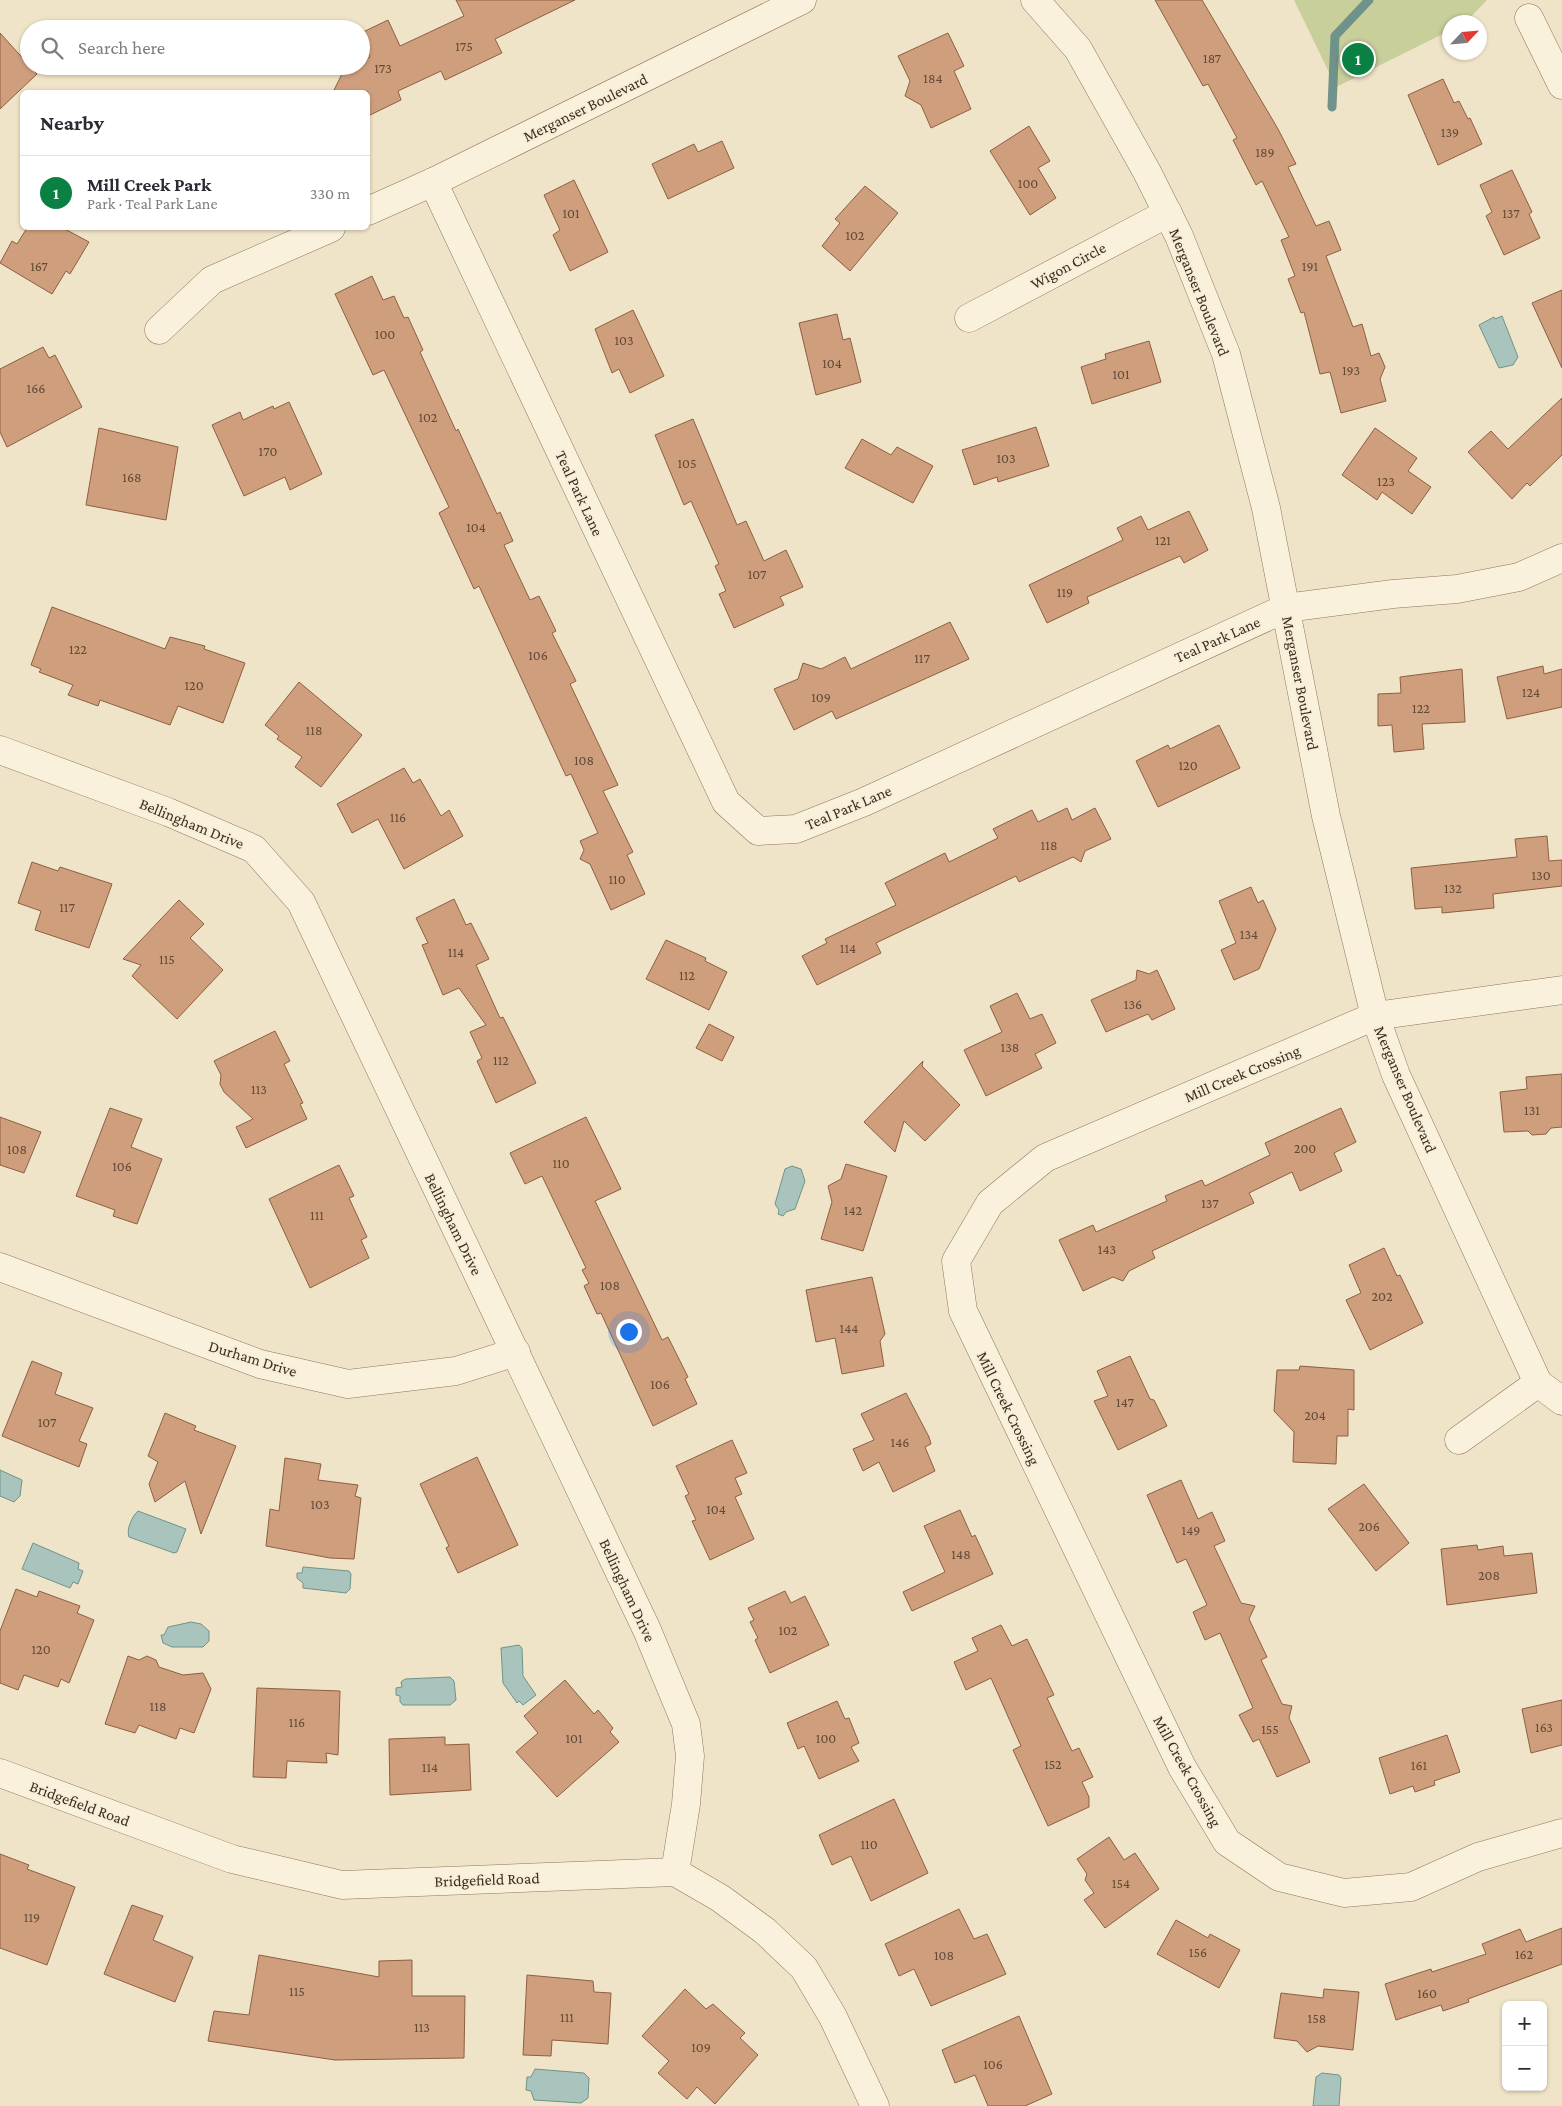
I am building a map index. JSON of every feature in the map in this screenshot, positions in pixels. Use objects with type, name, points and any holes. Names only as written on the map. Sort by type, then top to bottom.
[{"type":"street","name":"Merganser Boulevard","points":[[370,210],[433,182],[802,0]]},
{"type":"street","name":"Merganser Boulevard","points":[[1035,0],[1078,50],[1168,213],[1226,354],[1266,508],[1326,816],[1375,1016],[1396,1075],[1538,1383],[1562,1401]]},
{"type":"street","points":[[1529,18],[1562,85]]},
{"type":"street","name":"Teal Park Lane","points":[[433,182],[726,802],[758,831],[796,829],[864,802],[1286,608],[1393,594],[1457,589],[1519,577],[1562,558]]},
{"type":"street","name":"Wigon Circle","points":[[969,318],[1168,213]]},
{"type":"street","points":[[159,330],[212,280],[326,230]]},
{"type":"street","name":"Bellingham Drive","points":[[0,750],[168,812],[254,849],[301,902],[647,1630],[686,1724],[690,1756],[686,1804],[675,1872]]},
{"type":"street","name":"Mill Creek Crossing","points":[[1562,990],[1375,1016],[1045,1158],[990,1203],[956,1261],[963,1311],[1182,1767],[1227,1842],[1279,1877],[1344,1893],[1411,1887],[1478,1857],[1562,1833]]},
{"type":"street","name":"Durham Drive","points":[[0,1267],[260,1364],[348,1384],[456,1372],[516,1352]]},
{"type":"street","points":[[1459,1440],[1538,1383]]},
{"type":"street","name":"Bridgefield Road","points":[[0,1774],[232,1858],[342,1885],[675,1872]]},
{"type":"street","points":[[675,1872],[720,1898],[765,1931],[804,1968],[833,2017],[875,2106]]},
{"type":"green space","points":[[1294,0],[1487,0],[1473,15],[1442,15],[1442,34],[1336,87]]},
{"type":"water","points":[[1502,316],[1518,357],[1513,365],[1499,368],[1479,325],[1494,317],[1495,319]]},
{"type":"water","points":[[792,1166],[801,1169],[805,1181],[795,1209],[786,1212],[783,1216],[778,1214],[779,1210],[775,1204],[785,1169]]},
{"type":"water","points":[[0,1470],[22,1480],[20,1496],[14,1502],[0,1496]]},
{"type":"water","points":[[138,1511],[186,1529],[177,1552],[174,1553],[129,1537],[130,1523]]},
{"type":"water","points":[[33,1543],[79,1563],[78,1569],[83,1571],[78,1584],[73,1582],[70,1588],[22,1569]]},
{"type":"water","points":[[303,1567],[349,1571],[351,1574],[350,1589],[346,1593],[303,1588],[303,1583],[297,1578],[297,1573],[302,1573]]},
{"type":"water","points":[[191,1622],[201,1624],[209,1631],[209,1641],[203,1647],[172,1647],[163,1643],[161,1635],[164,1635],[168,1627]]},
{"type":"water","points":[[519,1645],[522,1648],[523,1676],[536,1695],[523,1705],[519,1701],[517,1703],[503,1683],[501,1648]]},
{"type":"water","points":[[450,1677],[454,1681],[456,1700],[450,1705],[403,1705],[400,1702],[400,1696],[396,1695],[396,1688],[402,1687],[401,1682],[405,1679]]},
{"type":"water","points":[[535,2069],[584,2073],[589,2078],[588,2098],[581,2103],[534,2100],[531,2091],[526,2090],[527,2077],[531,2077]]},
{"type":"water","points":[[1322,2073],[1339,2075],[1341,2078],[1339,2106],[1313,2106],[1316,2077]]},
{"type":"building","points":[[456,0],[575,0],[495,39],[502,53],[445,80],[441,71],[398,91],[401,100],[370,115],[370,90],[334,90],[342,75],[370,75],[370,29],[388,20],[400,46],[464,16]]},
{"type":"building","points":[[1155,0],[1202,0],[1278,129],[1296,164],[1288,167],[1316,226],[1329,221],[1341,250],[1326,256],[1353,327],[1362,324],[1371,356],[1379,353],[1385,367],[1380,379],[1386,401],[1341,413],[1330,372],[1320,374],[1304,312],[1301,313],[1288,279],[1295,276],[1281,240],[1289,237],[1262,181],[1256,185],[1233,140],[1237,138],[1208,84],[1203,86]]},
{"type":"building","points":[[0,33],[20,55],[20,75],[36,75],[0,109]]},
{"type":"building","points":[[948,33],[964,66],[954,71],[971,109],[931,128],[921,105],[905,96],[910,81],[898,56]]},
{"type":"building","points":[[1443,79],[1454,103],[1459,101],[1468,119],[1470,118],[1482,144],[1438,165],[1408,95]]},
{"type":"building","points":[[1029,126],[1050,161],[1038,168],[1056,198],[1030,215],[990,151]]},
{"type":"building","points":[[722,141],[734,168],[668,199],[652,164],[694,144],[698,152]]},
{"type":"building","points":[[1512,170],[1532,212],[1529,214],[1540,238],[1504,255],[1486,216],[1492,212],[1480,185]]},
{"type":"building","points":[[574,180],[608,252],[570,271],[553,235],[560,230],[544,195]]},
{"type":"building","points":[[865,186],[898,213],[850,271],[822,246],[840,223],[835,219]]},
{"type":"building","points":[[26,230],[67,230],[89,242],[70,274],[66,271],[52,294],[0,263],[12,241],[17,244]]},
{"type":"building","points":[[372,276],[383,300],[394,296],[404,318],[408,317],[423,350],[420,352],[456,431],[458,429],[497,514],[500,512],[513,541],[504,545],[530,600],[539,596],[556,631],[552,633],[576,681],[570,684],[618,785],[603,791],[633,852],[627,855],[645,894],[611,910],[590,864],[580,859],[584,850],[580,841],[598,833],[571,774],[566,776],[479,586],[474,589],[439,513],[449,507],[384,370],[373,375],[335,294]]},
{"type":"building","points":[[1562,290],[1562,368],[1532,303]]},
{"type":"building","points":[[633,310],[664,376],[630,393],[619,369],[612,373],[595,329]]},
{"type":"building","points":[[837,314],[843,340],[850,338],[861,382],[816,395],[799,323]]},
{"type":"building","points":[[1149,341],[1161,382],[1092,404],[1081,367],[1106,359],[1105,354]]},
{"type":"building","points":[[43,347],[49,358],[55,355],[82,407],[7,447],[0,432],[0,369]]},
{"type":"building","points":[[1562,398],[1562,455],[1530,486],[1527,483],[1512,499],[1468,452],[1491,431],[1508,449]]},
{"type":"building","points":[[289,402],[322,474],[290,490],[285,477],[244,496],[212,425],[240,412],[243,420],[273,406],[274,409]]},
{"type":"building","points":[[693,419],[737,525],[746,521],[764,561],[786,550],[803,587],[780,597],[784,605],[734,628],[719,594],[726,591],[715,566],[719,564],[691,501],[684,505],[655,435]]},
{"type":"building","points":[[1036,427],[1049,466],[998,482],[997,477],[974,485],[962,450]]},
{"type":"building","points":[[99,428],[178,447],[166,520],[86,505]]},
{"type":"building","points":[[1375,428],[1417,458],[1408,471],[1431,487],[1412,514],[1382,492],[1377,500],[1342,475]]},
{"type":"building","points":[[862,439],[891,455],[897,447],[933,466],[913,503],[845,468]]},
{"type":"building","points":[[1189,511],[1208,550],[1184,563],[1180,556],[1087,597],[1089,603],[1047,623],[1029,585],[1123,540],[1117,528],[1141,516],[1148,530]]},
{"type":"building","points":[[52,607],[165,649],[170,637],[205,646],[204,649],[245,663],[223,723],[178,706],[170,725],[100,700],[98,706],[68,695],[73,685],[39,672],[41,669],[31,665]]},
{"type":"building","points":[[950,622],[969,659],[836,719],[832,711],[794,730],[774,689],[798,679],[803,663],[821,669],[845,657],[851,669]]},
{"type":"building","points":[[1543,666],[1544,674],[1562,669],[1562,707],[1507,719],[1497,677]]},
{"type":"building","points":[[1462,669],[1465,722],[1422,724],[1424,749],[1394,752],[1392,725],[1378,726],[1378,694],[1401,693],[1400,677]]},
{"type":"building","points":[[299,682],[362,735],[321,787],[295,767],[302,757],[277,739],[279,736],[265,725]]},
{"type":"building","points":[[1219,725],[1240,768],[1158,807],[1136,761],[1168,745],[1170,749]]},
{"type":"building","points":[[404,768],[413,783],[420,779],[441,816],[449,810],[463,836],[404,869],[378,819],[352,833],[337,804]]},
{"type":"building","points":[[1067,808],[1072,820],[1095,808],[1111,839],[1085,851],[1081,862],[1073,857],[1019,882],[1016,876],[876,943],[881,953],[817,985],[802,956],[827,943],[825,939],[896,905],[885,883],[945,853],[949,862],[998,838],[993,829],[1032,810],[1038,822]]},
{"type":"building","points":[[1547,836],[1549,861],[1562,860],[1562,886],[1493,894],[1494,908],[1442,913],[1442,907],[1415,909],[1411,868],[1517,857],[1515,839]]},
{"type":"building","points":[[32,862],[58,871],[60,867],[112,884],[89,948],[35,930],[41,911],[18,903]]},
{"type":"building","points":[[1251,887],[1258,903],[1263,900],[1276,929],[1259,969],[1234,980],[1221,950],[1236,943],[1219,901]]},
{"type":"building","points":[[454,899],[466,925],[471,923],[489,959],[476,965],[500,1018],[503,1017],[536,1083],[496,1103],[477,1061],[482,1058],[470,1032],[486,1025],[459,988],[443,995],[422,945],[428,943],[416,918]]},
{"type":"building","points":[[179,900],[204,924],[190,938],[223,970],[177,1019],[132,976],[141,965],[123,959]]},
{"type":"building","points":[[666,940],[706,958],[705,961],[727,972],[709,1010],[646,979]]},
{"type":"building","points":[[1137,970],[1149,974],[1157,970],[1175,1009],[1152,1020],[1148,1014],[1106,1032],[1091,1000],[1136,980]]},
{"type":"building","points":[[1017,993],[1030,1019],[1042,1014],[1056,1043],[1035,1054],[1042,1068],[986,1096],[964,1050],[1002,1032],[990,1006]]},
{"type":"building","points":[[709,1024],[734,1037],[722,1061],[696,1048]]},
{"type":"building","points":[[275,1031],[290,1061],[284,1064],[303,1103],[300,1104],[307,1119],[246,1148],[236,1127],[253,1119],[224,1092],[220,1084],[221,1075],[214,1061]]},
{"type":"building","points":[[923,1061],[922,1066],[960,1105],[925,1141],[904,1121],[895,1152],[864,1122]]},
{"type":"building","points":[[1562,1074],[1562,1127],[1551,1128],[1546,1134],[1532,1135],[1528,1131],[1504,1132],[1500,1092],[1527,1089],[1526,1077]]},
{"type":"building","points":[[110,1108],[142,1119],[131,1147],[162,1159],[137,1224],[113,1216],[115,1210],[76,1196]]},
{"type":"building","points":[[1341,1108],[1356,1142],[1334,1153],[1342,1171],[1300,1191],[1292,1172],[1249,1193],[1254,1203],[1152,1251],[1155,1258],[1129,1271],[1123,1281],[1113,1277],[1083,1291],[1059,1240],[1093,1225],[1096,1232],[1167,1201],[1165,1196],[1202,1180],[1205,1186],[1270,1155],[1265,1143]]},
{"type":"building","points":[[0,1117],[41,1132],[24,1173],[0,1165]]},
{"type":"building","points":[[586,1117],[621,1189],[595,1201],[662,1340],[668,1337],[688,1377],[685,1379],[697,1404],[653,1426],[601,1313],[597,1314],[584,1286],[589,1283],[582,1270],[586,1268],[542,1176],[525,1184],[510,1153]]},
{"type":"building","points":[[846,1164],[887,1176],[863,1251],[821,1239],[832,1202],[828,1186],[841,1179]]},
{"type":"building","points":[[339,1165],[354,1196],[349,1198],[367,1237],[361,1240],[369,1258],[310,1288],[269,1199]]},
{"type":"building","points":[[1384,1248],[1397,1276],[1400,1275],[1423,1323],[1370,1350],[1346,1300],[1361,1293],[1349,1265]]},
{"type":"building","points":[[872,1277],[885,1334],[880,1341],[884,1366],[842,1374],[835,1338],[816,1342],[806,1290]]},
{"type":"building","points":[[1130,1356],[1150,1399],[1154,1400],[1167,1426],[1118,1450],[1094,1401],[1108,1396],[1097,1371]]},
{"type":"building","points":[[32,1361],[62,1373],[55,1394],[93,1408],[79,1441],[87,1444],[79,1467],[2,1436]]},
{"type":"building","points":[[1300,1366],[1354,1370],[1354,1410],[1348,1409],[1348,1436],[1337,1436],[1336,1464],[1293,1462],[1294,1432],[1274,1411],[1277,1370],[1299,1370]]},
{"type":"building","points":[[906,1393],[929,1437],[931,1444],[925,1447],[935,1471],[893,1492],[879,1462],[863,1471],[853,1449],[874,1440],[861,1414]]},
{"type":"building","points":[[165,1413],[196,1426],[194,1430],[236,1446],[201,1534],[185,1481],[155,1502],[149,1484],[158,1462],[148,1456]]},
{"type":"building","points":[[732,1440],[747,1473],[735,1478],[742,1494],[735,1497],[754,1539],[710,1560],[692,1521],[696,1520],[685,1496],[689,1494],[676,1466]]},
{"type":"building","points":[[477,1457],[518,1545],[458,1573],[446,1548],[449,1546],[420,1484]]},
{"type":"building","points":[[285,1458],[321,1464],[318,1480],[358,1485],[355,1496],[361,1498],[354,1559],[330,1558],[266,1546],[270,1509],[279,1511]]},
{"type":"building","points":[[1181,1480],[1198,1519],[1212,1512],[1225,1541],[1214,1546],[1241,1603],[1255,1606],[1249,1619],[1267,1657],[1261,1660],[1282,1704],[1292,1706],[1289,1718],[1310,1762],[1277,1777],[1259,1739],[1253,1742],[1239,1715],[1253,1708],[1220,1633],[1205,1640],[1193,1612],[1207,1605],[1186,1559],[1177,1563],[1147,1495]]},
{"type":"building","points":[[1364,1484],[1409,1543],[1376,1571],[1328,1509]]},
{"type":"building","points":[[960,1510],[972,1537],[975,1535],[993,1574],[912,1611],[903,1592],[945,1572],[924,1526]]},
{"type":"building","points":[[1477,1545],[1478,1550],[1503,1546],[1504,1556],[1532,1553],[1537,1593],[1447,1605],[1441,1549]]},
{"type":"building","points":[[16,1589],[37,1597],[39,1591],[80,1606],[77,1613],[94,1620],[69,1683],[61,1679],[58,1687],[24,1675],[18,1690],[0,1683],[0,1631]]},
{"type":"building","points":[[785,1591],[791,1603],[805,1596],[829,1645],[770,1673],[755,1640],[758,1638],[750,1622],[754,1620],[748,1608]]},
{"type":"building","points":[[1001,1625],[1012,1646],[1027,1639],[1054,1695],[1047,1698],[1072,1751],[1079,1748],[1093,1777],[1082,1782],[1089,1797],[1089,1807],[1048,1826],[1013,1750],[1021,1746],[991,1678],[966,1690],[954,1662],[978,1651],[972,1638]]},
{"type":"building","points":[[128,1656],[139,1660],[147,1656],[156,1660],[159,1667],[183,1675],[203,1673],[211,1689],[194,1733],[180,1728],[176,1739],[139,1725],[135,1733],[105,1724]]},
{"type":"building","points":[[565,1680],[594,1714],[598,1710],[613,1728],[610,1732],[619,1742],[557,1797],[516,1752],[538,1733],[524,1716]]},
{"type":"building","points":[[257,1688],[340,1691],[338,1755],[326,1753],[327,1763],[287,1761],[286,1778],[253,1777]]},
{"type":"building","points":[[1562,1700],[1562,1745],[1531,1753],[1522,1709]]},
{"type":"building","points":[[837,1701],[845,1719],[849,1718],[859,1743],[851,1747],[859,1761],[819,1779],[804,1746],[798,1749],[787,1723]]},
{"type":"building","points":[[1447,1735],[1460,1772],[1434,1781],[1435,1785],[1415,1792],[1413,1786],[1390,1794],[1379,1758]]},
{"type":"building","points":[[445,1737],[445,1745],[469,1744],[471,1790],[390,1795],[389,1739]]},
{"type":"building","points":[[894,1799],[928,1873],[871,1901],[851,1856],[832,1865],[819,1835]]},
{"type":"building","points":[[1109,1837],[1124,1860],[1135,1853],[1159,1889],[1105,1928],[1084,1900],[1094,1893],[1085,1880],[1087,1874],[1077,1859]]},
{"type":"building","points":[[0,1854],[29,1865],[27,1869],[75,1887],[47,1965],[0,1948]]},
{"type":"building","points":[[132,1905],[163,1916],[153,1940],[193,1957],[175,2002],[104,1974]]},
{"type":"building","points":[[959,1909],[974,1939],[987,1934],[1006,1974],[931,2006],[914,1969],[899,1976],[885,1944]]},
{"type":"building","points":[[1176,1920],[1208,1938],[1210,1934],[1240,1950],[1219,1988],[1157,1954]]},
{"type":"building","points":[[1562,1928],[1562,1964],[1468,1999],[1469,2002],[1443,2011],[1441,2005],[1396,2020],[1385,1984],[1431,1969],[1432,1972],[1486,1954],[1482,1944],[1520,1929],[1526,1942]]},
{"type":"building","points":[[259,1955],[379,1977],[379,1961],[412,1960],[412,1996],[465,1996],[464,2058],[335,2060],[208,2041],[214,2011],[249,2015]]},
{"type":"building","points":[[527,1975],[593,1981],[594,1992],[611,1993],[608,2044],[552,2040],[551,2056],[523,2055]]},
{"type":"building","points":[[685,1989],[706,2009],[713,2004],[745,2033],[740,2038],[758,2055],[715,2104],[697,2087],[687,2099],[658,2073],[669,2061],[642,2036]]},
{"type":"building","points":[[1324,1989],[1359,1992],[1353,2050],[1318,2046],[1307,2052],[1297,2041],[1274,2038],[1281,1993],[1323,1998]]},
{"type":"building","points":[[1019,2016],[1052,2094],[1025,2106],[988,2106],[975,2075],[955,2083],[942,2050]]},
{"type":"waterway","points":[[1332,107],[1335,36],[1369,0]]},
{"type":"place","name":"Mill Creek Park","points":[[1358,59]]}]
